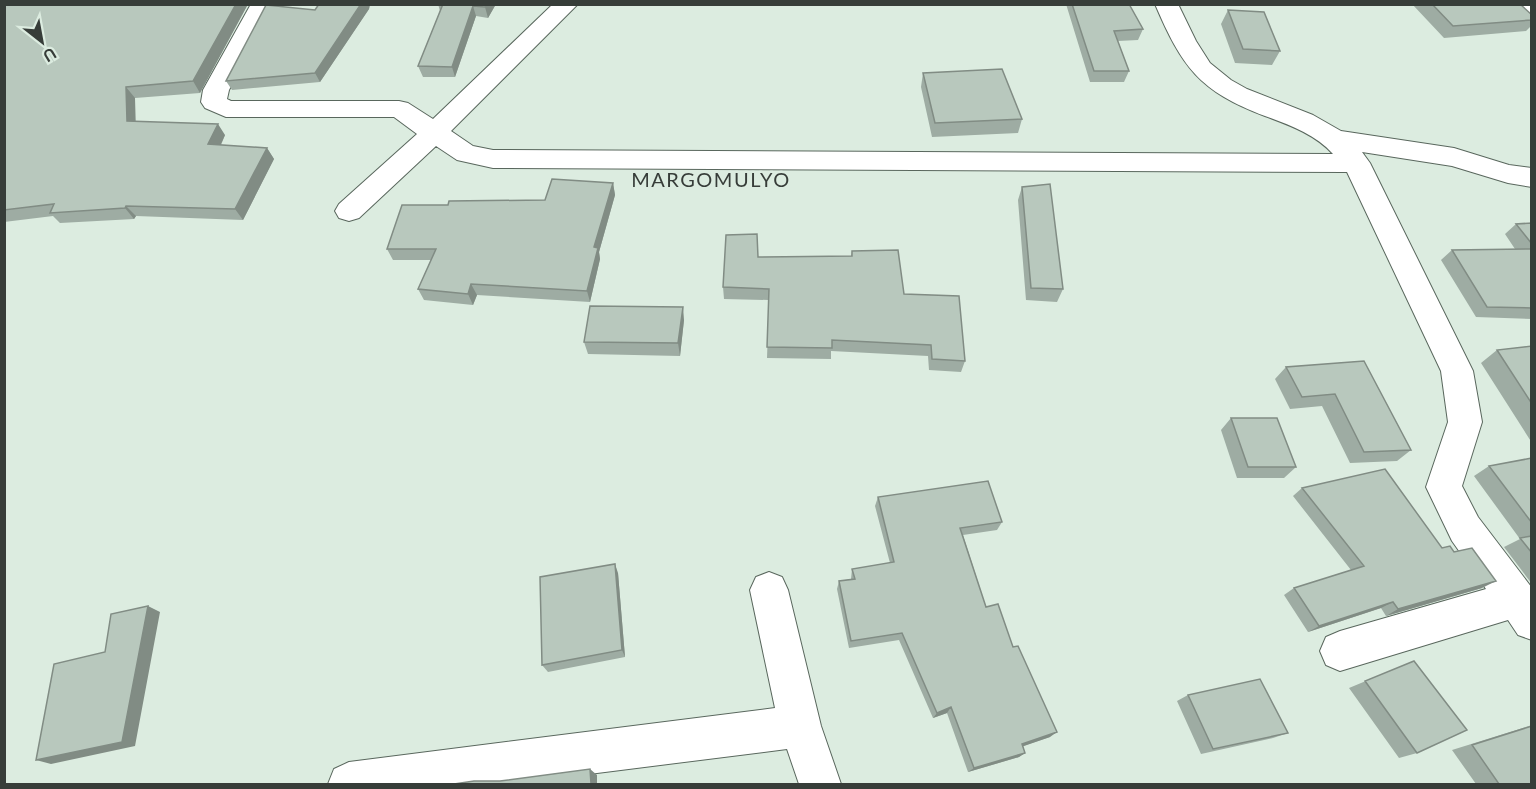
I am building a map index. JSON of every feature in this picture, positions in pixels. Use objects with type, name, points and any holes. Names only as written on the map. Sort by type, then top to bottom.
[{"type":"street","points":[[263,4],[216,90],[214,102],[225,109],[399,109],[466,154],[493,159],[1356,163]]},
{"type":"street","points":[[349,212],[567,4]]},
{"type":"street","points":[[1166,4],[1181,37],[1207,74],[1243,99],[1311,126],[1333,139],[1356,163],[1457,371],[1465,422],[1444,487],[1465,529],[1523,610],[1340,651]]},
{"type":"street","points":[[1523,4],[1532,13]]},
{"type":"street","points":[[1333,139],[1454,157],[1508,174],[1532,178]]},
{"type":"street","points":[[769,590],[801,726],[819,784]]},
{"type":"street","points":[[349,784],[801,726]]},
{"type":"building","points":[[4,4],[236,4],[193,81],[126,87],[127,121],[218,124],[208,144],[267,148],[235,209],[126,206],[125,208],[50,213],[54,204],[4,210]]},
{"type":"building","points":[[319,4],[361,4],[315,73],[226,81],[266,5],[315,10]]},
{"type":"building","points":[[443,4],[487,4],[485,7],[473,6],[452,67],[418,66]]},
{"type":"building","points":[[1072,4],[1129,4],[1143,29],[1114,31],[1129,71],[1094,71]]},
{"type":"building","points":[[1432,4],[1520,4],[1532,15],[1532,20],[1453,26]]},
{"type":"building","points":[[1228,10],[1264,12],[1280,51],[1243,49]]},
{"type":"building","points":[[1002,69],[1022,119],[935,123],[923,73]]},
{"type":"building","points":[[552,179],[613,183],[594,247],[598,248],[587,291],[471,284],[468,294],[418,289],[436,249],[387,249],[402,205],[448,205],[449,201],[545,200]]},
{"type":"building","points":[[1050,184],[1063,289],[1031,288],[1022,187]]},
{"type":"building","points":[[1532,223],[1532,244],[1516,224]]},
{"type":"building","points":[[757,234],[758,257],[852,256],[852,251],[898,250],[904,294],[959,296],[965,361],[932,359],[931,345],[832,340],[832,348],[767,347],[769,289],[723,287],[726,235]]},
{"type":"building","points":[[1532,249],[1532,308],[1487,307],[1452,250]]},
{"type":"building","points":[[590,306],[683,307],[678,343],[584,342]]},
{"type":"building","points":[[1532,346],[1532,404],[1497,350]]},
{"type":"building","points":[[1364,361],[1411,450],[1364,452],[1335,394],[1302,397],[1286,367]]},
{"type":"building","points":[[1231,418],[1277,418],[1296,467],[1248,467]]},
{"type":"building","points":[[1532,458],[1532,523],[1489,466]]},
{"type":"building","points":[[1385,469],[1442,548],[1450,546],[1454,552],[1472,548],[1496,581],[1398,609],[1393,602],[1319,626],[1294,588],[1364,566],[1302,488]]},
{"type":"building","points":[[988,481],[1002,522],[960,528],[986,607],[998,604],[1013,647],[1018,646],[1057,732],[1022,744],[1025,753],[974,768],[951,707],[937,713],[902,633],[851,641],[839,581],[855,579],[852,569],[894,562],[878,497]]},
{"type":"building","points":[[1532,536],[1532,553],[1520,538]]},
{"type":"building","points":[[615,564],[622,650],[542,665],[540,577]]},
{"type":"building","points":[[148,606],[122,742],[36,760],[54,664],[105,652],[111,614]]},
{"type":"building","points":[[1414,661],[1467,730],[1417,753],[1365,681]]},
{"type":"building","points":[[1260,679],[1288,733],[1213,749],[1188,695]]},
{"type":"building","points":[[1532,726],[1532,784],[1499,784],[1472,745]]},
{"type":"building","points":[[590,769],[591,784],[454,784],[500,781]]},
{"type":"district","name":"MARGOMULYO","points":[[711,179]]}]
